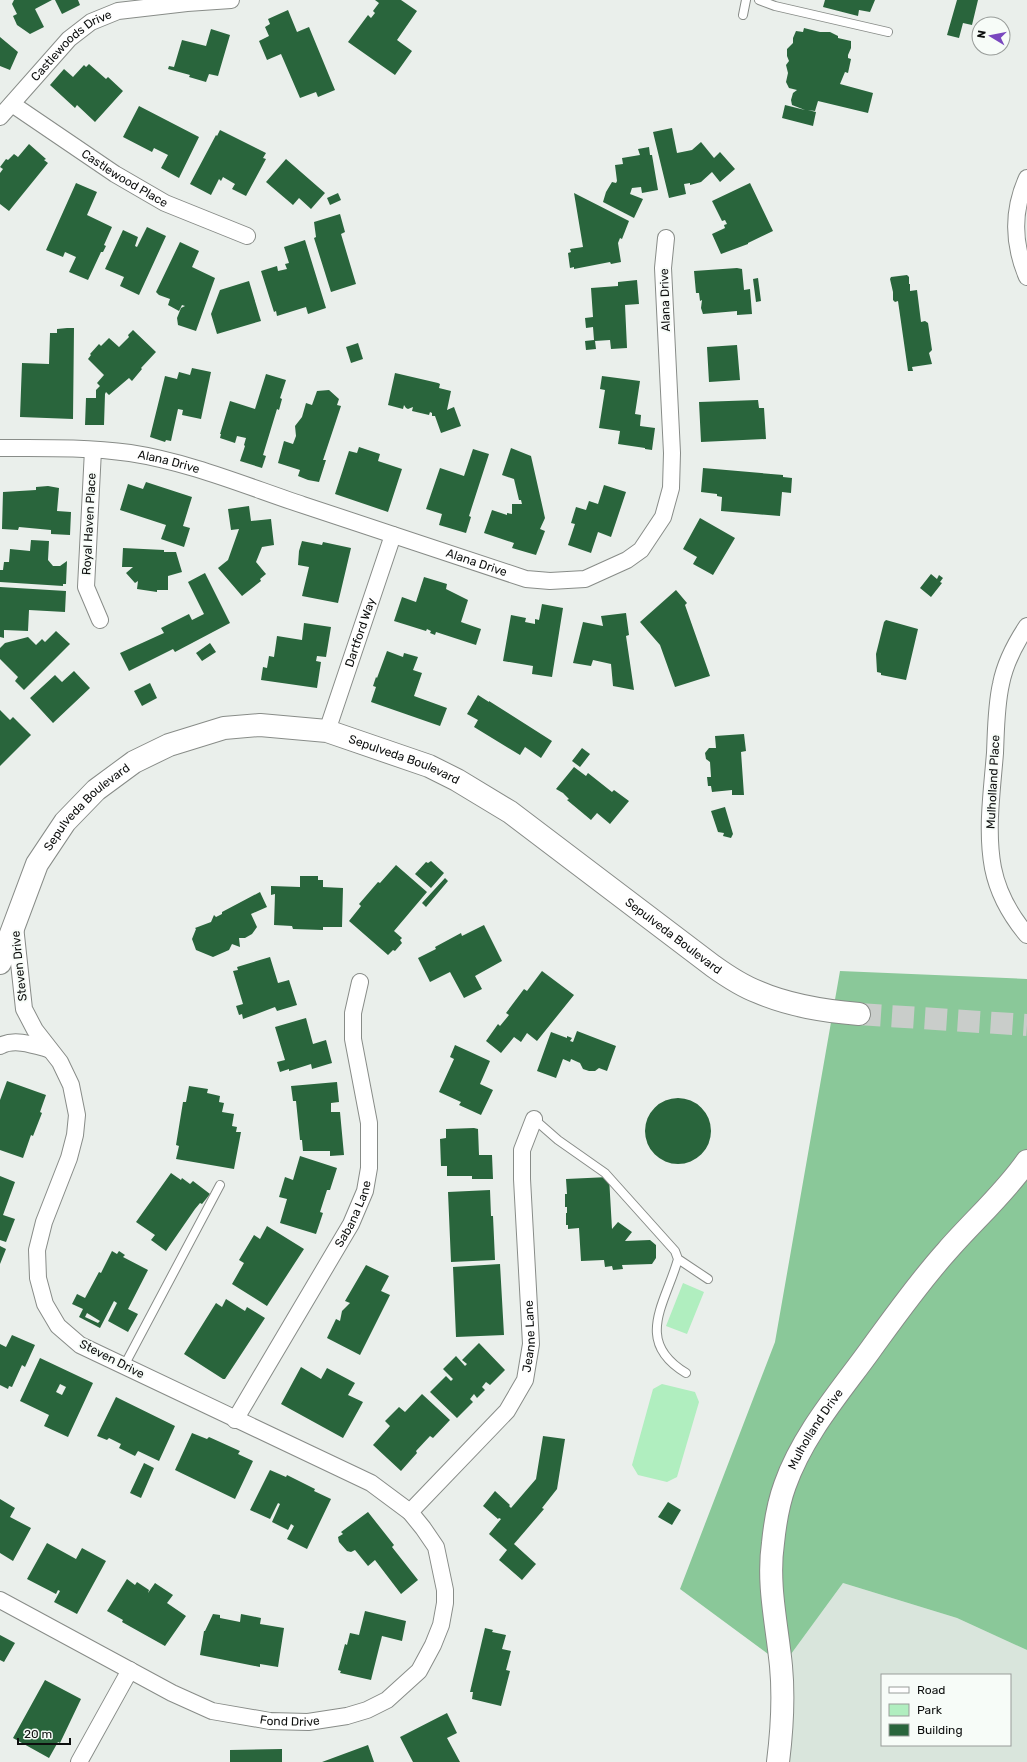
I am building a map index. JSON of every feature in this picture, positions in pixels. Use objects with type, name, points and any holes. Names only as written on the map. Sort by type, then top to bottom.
[{"type":"main road","name":"Sepulveda Boulevard","points":[[0,963],[37,864],[64,822],[96,790],[134,762],[169,745],[224,728],[260,725],[327,731],[429,766],[485,795],[510,812],[713,966],[736,981],[757,992],[779,1000],[829,1011],[859,1014]]},
{"type":"main road","name":"Mulholland Drive","points":[[778,1762],[783,1702],[782,1667],[772,1597],[771,1563],[772,1545],[777,1515],[784,1486],[797,1457],[815,1425],[921,1281],[1005,1188],[1027,1161]]},
{"type":"street","name":"Castlewoods Drive","points":[[0,117],[69,39],[91,22],[118,11],[187,1],[232,0]]},
{"type":"street","name":"Castlewood Place","points":[[12,104],[115,174],[166,203],[247,236]]},
{"type":"street","points":[[1027,178],[1018,203],[1015,224],[1016,245],[1027,277]]},
{"type":"street","name":"Alana Drive","points":[[0,448],[93,450],[129,453],[159,459],[226,478],[526,579],[550,581],[585,579],[626,560],[641,550],[662,517],[670,488],[672,453],[663,268],[666,238]]},
{"type":"street","name":"Royal Haven Place","points":[[93,450],[86,587],[100,620]]},
{"type":"street","name":"Dartford Way","points":[[327,731],[393,535]]},
{"type":"street","name":"Mulholland Place","points":[[1027,626],[1017,640],[1007,662],[1000,684],[990,821],[990,846],[993,870],[1001,894],[1014,920],[1027,935]]},
{"type":"street","name":"Steven Drive","points":[[15,923],[24,1009],[35,1030],[48,1049],[60,1062],[71,1085],[78,1115],[69,1158],[44,1222],[37,1250],[38,1278],[45,1304],[58,1326],[80,1345],[235,1420],[371,1483],[410,1512]]},
{"type":"street","name":"Sabana Lane","points":[[235,1420],[351,1224],[365,1191],[369,1168],[369,1124],[353,1039],[353,1013],[360,982]]},
{"type":"street","points":[[0,1046],[4,1044],[18,1043],[48,1049]]},
{"type":"street","name":"Jeanne Lane","points":[[410,1512],[507,1411],[525,1380],[530,1344],[522,1150],[534,1119]]},
{"type":"street","name":"Fond Drive","points":[[0,1600],[172,1693],[212,1711],[270,1721],[308,1722],[347,1716],[367,1710],[387,1700],[419,1671],[433,1645],[441,1625],[445,1603],[445,1590],[436,1547],[410,1512]]},
{"type":"street","points":[[79,1762],[130,1670]]},
{"type":"lane","points":[[743,14],[746,0]]},
{"type":"lane","points":[[759,0],[775,6],[888,32]]},
{"type":"lane","points":[[534,1119],[558,1140],[605,1173],[666,1240],[675,1251],[678,1259],[708,1279]]},
{"type":"lane","points":[[124,1366],[220,1185]]},
{"type":"lane","points":[[678,1259],[656,1321],[659,1345],[665,1357],[686,1373]]},
{"type":"shaded area","points":[[843,1583],[957,1618],[1027,1650],[1027,1762],[778,1762],[783,1665]]},
{"type":"green space","points":[[840,971],[1027,979],[1027,1650],[957,1618],[843,1583],[783,1665],[680,1589],[775,1342]]},
{"type":"green space","points":[[683,1283],[704,1292],[687,1334],[666,1326]]},
{"type":"green space","points":[[662,1384],[695,1392],[699,1402],[677,1477],[667,1482],[638,1475],[632,1465],[653,1389]]},
{"type":"building","points":[[14,0],[52,0],[35,9],[44,27],[30,34],[17,25],[13,16],[17,14],[12,4]]},
{"type":"building","points":[[55,0],[78,0],[80,5],[62,14]]},
{"type":"building","points":[[375,0],[401,0],[417,11],[397,40],[412,51],[395,75],[348,42],[368,15],[371,18],[375,13],[373,11],[379,3]]},
{"type":"building","points":[[825,0],[875,0],[870,12],[859,10],[858,16],[823,7]]},
{"type":"building","points":[[957,0],[978,0],[974,16],[971,16],[971,25],[963,23],[959,38],[947,35]]},
{"type":"building","points":[[288,10],[297,32],[309,27],[335,90],[318,97],[316,92],[300,98],[281,54],[267,60],[259,41],[269,36],[265,27],[270,24],[268,19]]},
{"type":"building","points":[[804,28],[820,32],[830,32],[838,36],[838,38],[851,41],[851,48],[848,58],[851,59],[848,73],[845,72],[840,84],[873,93],[868,113],[818,101],[815,111],[808,110],[816,112],[813,126],[782,118],[785,105],[805,110],[792,105],[791,100],[793,93],[797,90],[789,88],[786,82],[788,73],[786,65],[789,61],[787,49],[793,43],[793,38],[796,31],[803,32]]},
{"type":"building","points":[[211,29],[230,35],[218,76],[209,74],[206,82],[189,77],[190,75],[168,69],[169,66],[174,67],[182,40],[206,46]]},
{"type":"building","points":[[0,37],[18,52],[10,70],[0,66]]},
{"type":"building","points":[[89,64],[106,79],[108,77],[123,91],[95,122],[77,105],[75,108],[50,85],[64,69],[73,77],[84,65],[86,67]]},
{"type":"building","points":[[139,106],[199,137],[179,178],[161,168],[168,155],[154,148],[152,152],[123,137]]},
{"type":"building","points":[[672,128],[677,153],[692,150],[701,142],[714,158],[720,152],[735,169],[720,182],[712,172],[701,182],[690,185],[690,183],[684,184],[686,194],[669,198],[653,132]]},
{"type":"building","points":[[220,130],[266,153],[263,158],[266,159],[246,196],[232,189],[235,184],[223,177],[221,181],[219,179],[211,195],[190,184]]},
{"type":"building","points":[[29,144],[46,159],[44,160],[48,163],[9,211],[0,204],[0,173],[3,169],[0,167],[6,159],[8,160],[14,154],[18,157]]},
{"type":"building","points":[[649,147],[650,155],[652,155],[658,190],[642,193],[641,187],[632,188],[630,194],[643,199],[634,218],[603,202],[606,192],[612,182],[616,183],[617,181],[615,165],[623,164],[622,158],[640,155],[638,149]]},
{"type":"building","points":[[286,159],[325,193],[311,209],[299,198],[293,205],[266,182]]},
{"type":"building","points":[[76,183],[97,192],[87,215],[112,227],[104,245],[106,246],[103,252],[101,252],[88,280],[69,272],[76,257],[65,252],[63,257],[46,250]]},
{"type":"building","points":[[750,183],[773,231],[748,244],[721,254],[712,234],[725,228],[724,225],[727,224],[725,220],[722,221],[712,201]]},
{"type":"building","points":[[338,193],[341,200],[330,205],[327,198]]},
{"type":"building","points":[[574,193],[629,221],[622,239],[620,238],[618,243],[621,262],[611,264],[610,262],[574,269],[574,267],[570,268],[568,253],[571,252],[570,249],[583,247]]},
{"type":"building","points":[[340,214],[345,232],[341,234],[356,284],[331,292],[314,238],[316,237],[314,222]]},
{"type":"building","points":[[147,227],[166,236],[139,295],[120,286],[124,277],[105,269],[123,230],[138,237],[135,246],[137,247]]},
{"type":"building","points":[[305,240],[326,308],[308,314],[306,307],[277,316],[276,311],[274,312],[261,271],[277,266],[278,271],[287,269],[285,264],[289,263],[284,247]]},
{"type":"building","points":[[180,242],[199,251],[192,267],[215,278],[196,331],[178,325],[177,318],[181,308],[185,306],[182,305],[179,311],[168,305],[170,299],[159,295],[156,292]]},
{"type":"building","points":[[737,268],[742,269],[744,290],[750,289],[752,314],[737,315],[737,311],[703,314],[701,308],[702,300],[700,301],[699,293],[696,293],[694,271]]},
{"type":"building","points":[[907,275],[909,277],[910,291],[917,290],[921,322],[925,321],[928,323],[932,350],[929,353],[932,364],[912,367],[913,371],[908,371],[898,301],[895,302],[893,300],[890,279],[891,277]]},
{"type":"building","points":[[758,278],[761,301],[756,302],[753,279]]},
{"type":"building","points":[[637,280],[639,304],[625,305],[627,348],[611,349],[610,340],[595,341],[596,349],[586,350],[585,341],[594,340],[593,327],[586,328],[585,318],[593,317],[591,288],[618,286],[618,282]]},
{"type":"building","points":[[249,281],[261,321],[217,334],[211,314],[220,290]]},
{"type":"building","points":[[74,328],[73,419],[20,417],[22,363],[49,364],[50,333],[57,333],[57,329]]},
{"type":"building","points":[[133,330],[156,352],[141,368],[142,369],[132,381],[129,378],[109,395],[106,392],[104,425],[85,425],[86,398],[96,398],[96,390],[100,386],[97,383],[104,375],[88,359],[91,355],[90,354],[99,344],[101,346],[109,338],[119,347],[129,337],[128,335]]},
{"type":"building","points":[[358,343],[363,359],[351,363],[346,347]]},
{"type":"building","points":[[737,345],[740,380],[709,382],[707,347]]},
{"type":"building","points":[[192,368],[211,372],[201,419],[182,415],[183,410],[178,409],[171,441],[166,440],[165,442],[150,437],[165,376],[177,379],[179,372],[190,375]]},
{"type":"building","points":[[395,373],[438,383],[440,384],[439,388],[451,391],[447,410],[454,407],[461,426],[441,433],[435,416],[432,416],[432,413],[430,412],[429,415],[412,411],[413,407],[408,409],[404,405],[403,409],[388,405]]},
{"type":"building","points":[[266,374],[286,380],[280,398],[282,399],[279,410],[277,409],[263,455],[266,456],[262,468],[240,461],[246,438],[237,436],[235,443],[220,438],[220,434],[230,401],[255,409]]},
{"type":"building","points":[[602,376],[640,381],[635,414],[641,415],[640,426],[655,428],[652,450],[618,444],[620,431],[599,428],[605,390],[600,389]]},
{"type":"building","points":[[329,390],[339,399],[337,405],[341,406],[323,460],[326,460],[319,482],[298,476],[300,470],[278,463],[284,441],[293,444],[296,436],[295,426],[302,417],[306,403],[312,405],[317,391]]},
{"type":"building","points":[[758,400],[759,408],[764,408],[766,439],[701,442],[699,402]]},
{"type":"building","points":[[359,447],[380,454],[378,461],[402,469],[388,512],[335,494],[349,451],[357,453]]},
{"type":"building","points":[[511,448],[531,456],[545,518],[540,529],[545,531],[536,555],[512,548],[514,543],[484,533],[492,510],[507,515],[507,513],[512,514],[512,504],[522,504],[521,500],[519,500],[514,479],[502,475]]},
{"type":"building","points":[[473,449],[489,454],[469,516],[471,517],[466,533],[439,525],[442,514],[426,509],[440,468],[464,476]]},
{"type":"building","points":[[703,468],[783,475],[783,477],[792,478],[791,493],[782,492],[780,516],[721,511],[722,497],[717,496],[717,494],[701,492]]},
{"type":"building","points":[[146,482],[192,497],[183,526],[190,528],[184,547],[161,539],[166,525],[120,510],[128,484],[143,489]]},
{"type":"building","points":[[604,485],[626,492],[611,537],[598,532],[591,553],[568,545],[575,524],[571,523],[576,507],[586,510],[589,501],[598,504]]},
{"type":"building","points":[[48,486],[59,488],[57,511],[71,512],[70,535],[51,534],[51,530],[19,527],[18,530],[2,529],[3,492],[36,490],[36,487]]},
{"type":"building","points":[[249,506],[251,521],[271,519],[274,545],[262,547],[256,562],[266,574],[260,579],[261,581],[242,596],[218,568],[228,560],[239,529],[231,530],[228,509]]},
{"type":"building","points":[[700,518],[735,538],[713,575],[693,564],[697,557],[683,549]]},
{"type":"building","points":[[31,540],[49,541],[48,560],[53,566],[60,566],[67,561],[66,584],[63,584],[63,586],[0,582],[0,570],[3,570],[4,562],[9,562],[10,549],[30,551]]},
{"type":"building","points":[[302,541],[322,545],[323,542],[351,548],[338,603],[302,596],[309,567],[298,565],[299,551]]},
{"type":"building","points":[[123,548],[176,552],[182,572],[168,576],[168,590],[157,590],[157,592],[137,589],[138,581],[135,583],[126,573],[133,567],[122,567]]},
{"type":"building","points":[[205,573],[230,623],[175,652],[173,649],[129,671],[120,653],[164,633],[161,628],[189,614],[192,620],[204,614],[188,582]]},
{"type":"building","points":[[931,574],[937,579],[939,575],[943,578],[940,582],[942,583],[931,597],[920,588]]},
{"type":"building","points":[[424,577],[447,584],[446,589],[468,600],[461,622],[481,629],[476,645],[436,632],[435,635],[430,633],[431,631],[427,629],[426,631],[394,621],[402,597],[416,602]]},
{"type":"building","points":[[0,587],[66,591],[65,612],[29,610],[28,631],[4,630],[4,638],[0,637]]},
{"type":"building","points":[[676,590],[687,603],[685,605],[710,676],[675,687],[660,645],[640,622]]},
{"type":"building","points":[[542,604],[563,608],[552,677],[532,674],[533,666],[503,661],[511,615],[526,618],[525,622],[535,624],[535,619],[539,620]]},
{"type":"building","points":[[626,613],[629,635],[626,636],[634,690],[613,686],[611,664],[593,660],[591,666],[573,663],[583,622],[603,626],[601,616]]},
{"type":"building","points":[[886,620],[918,629],[906,680],[881,675],[881,673],[877,672],[876,654],[884,622]]},
{"type":"building","points":[[304,623],[331,627],[326,657],[317,656],[316,661],[321,662],[317,688],[261,680],[263,667],[267,668],[269,656],[274,657],[277,636],[302,640]]},
{"type":"building","points":[[56,631],[70,644],[24,690],[15,681],[18,677],[0,659],[0,648],[5,643],[28,637],[36,645],[42,639],[45,642]]},
{"type":"building","points":[[210,643],[216,652],[202,661],[196,653]]},
{"type":"building","points":[[387,651],[403,657],[404,653],[418,657],[413,670],[422,673],[414,696],[447,708],[440,726],[371,702],[376,687],[373,686]]},
{"type":"building","points":[[74,671],[90,688],[53,723],[30,698],[55,675],[62,682]]},
{"type":"building","points":[[150,683],[157,698],[142,706],[134,691]]},
{"type":"building","points":[[478,695],[552,741],[541,758],[525,747],[520,755],[474,727],[478,720],[467,714]]},
{"type":"building","points":[[0,710],[10,720],[13,717],[31,735],[0,766]]},
{"type":"building","points":[[744,734],[746,751],[741,752],[744,795],[732,795],[732,790],[712,792],[711,786],[708,786],[707,777],[711,777],[710,762],[706,759],[705,753],[709,748],[716,748],[715,736]]},
{"type":"building","points":[[582,748],[590,754],[580,767],[572,761]]},
{"type":"building","points":[[574,767],[586,776],[588,773],[612,792],[614,790],[629,801],[610,824],[597,813],[591,820],[567,800],[569,799],[563,793],[556,789]]},
{"type":"building","points":[[725,807],[733,834],[731,838],[723,836],[724,833],[718,832],[711,811]]},
{"type":"building","points":[[431,861],[444,873],[431,888],[415,874],[426,862],[428,863]]},
{"type":"building","points":[[396,865],[427,892],[394,931],[402,938],[400,940],[402,943],[395,951],[393,950],[388,955],[349,921],[361,906],[359,904],[378,882],[380,883]]},
{"type":"building","points":[[300,876],[318,876],[318,880],[323,880],[323,887],[343,888],[342,927],[323,927],[323,930],[293,929],[292,926],[274,925],[275,894],[271,895],[271,886],[300,887]]},
{"type":"building","points":[[445,878],[448,881],[426,907],[422,903]]},
{"type":"building","points":[[260,892],[267,907],[251,914],[257,927],[252,934],[245,938],[239,938],[240,947],[232,944],[229,950],[213,957],[196,950],[192,939],[196,929],[195,928],[211,922],[214,915],[216,917],[222,914],[222,912]]},
{"type":"building","points":[[484,925],[502,961],[475,976],[482,989],[464,998],[450,972],[430,982],[418,958],[436,949],[435,947],[461,933],[462,936]]},
{"type":"building","points":[[270,957],[278,983],[289,980],[297,1005],[277,1011],[275,1007],[243,1019],[242,1014],[239,1015],[236,1006],[243,1004],[233,971],[238,970],[237,967]]},
{"type":"building","points":[[542,971],[574,995],[537,1041],[527,1033],[521,1042],[514,1037],[501,1053],[486,1041],[498,1024],[500,1026],[509,1015],[506,1013],[524,989],[527,991]]},
{"type":"building","points":[[306,1018],[313,1044],[326,1040],[332,1063],[312,1069],[311,1064],[289,1071],[289,1069],[280,1072],[277,1062],[285,1060],[275,1027]]},
{"type":"building","points":[[577,1031],[616,1046],[607,1071],[599,1068],[595,1071],[589,1071],[583,1069],[580,1063],[571,1059],[570,1062],[563,1059],[556,1078],[537,1071],[551,1032],[567,1038],[567,1036],[572,1038],[570,1041],[573,1042]]},
{"type":"building","points":[[455,1045],[490,1061],[480,1084],[493,1090],[481,1115],[459,1105],[461,1102],[439,1092],[454,1059],[450,1057]]},
{"type":"building","points":[[7,1081],[46,1095],[40,1112],[42,1113],[33,1136],[31,1135],[23,1158],[0,1150],[0,1100]]},
{"type":"building","points":[[337,1082],[339,1102],[331,1103],[331,1112],[340,1112],[344,1155],[330,1156],[330,1151],[303,1151],[302,1140],[300,1140],[296,1101],[293,1101],[291,1086]]},
{"type":"building","points":[[189,1086],[208,1089],[207,1093],[220,1096],[219,1102],[224,1103],[222,1112],[234,1114],[232,1126],[237,1127],[236,1132],[241,1132],[234,1169],[176,1159],[179,1146],[176,1145],[183,1102],[186,1102]]},
{"type":"building","points":[[678,1098],[691,1101],[701,1108],[708,1118],[711,1131],[708,1144],[701,1154],[691,1161],[678,1164],[665,1161],[655,1154],[648,1144],[645,1131],[648,1118],[655,1108],[665,1101]]},
{"type":"building","points":[[446,1129],[478,1129],[479,1155],[492,1155],[493,1179],[472,1179],[472,1176],[447,1176],[447,1166],[441,1166],[440,1139],[446,1138]]},
{"type":"building","points":[[300,1156],[337,1168],[330,1190],[327,1190],[320,1212],[323,1213],[316,1234],[280,1223],[287,1199],[279,1197],[285,1177],[293,1180]]},
{"type":"building","points":[[171,1173],[190,1184],[193,1181],[210,1194],[202,1204],[200,1203],[195,1209],[166,1251],[151,1240],[155,1235],[136,1222]]},
{"type":"building","points":[[0,1176],[15,1182],[3,1215],[15,1219],[6,1242],[0,1240]]},
{"type":"building","points":[[609,1177],[612,1229],[618,1222],[632,1232],[625,1241],[650,1240],[656,1245],[656,1258],[652,1264],[622,1265],[623,1269],[613,1270],[612,1266],[605,1267],[604,1260],[581,1261],[579,1228],[568,1229],[568,1225],[566,1225],[566,1179]]},
{"type":"building","points":[[490,1190],[495,1260],[451,1262],[448,1192]]},
{"type":"building","points":[[267,1226],[304,1249],[267,1306],[232,1284],[244,1263],[239,1260],[254,1235],[260,1239]]},
{"type":"building","points":[[0,1246],[6,1249],[0,1264]]},
{"type":"building","points":[[112,1251],[117,1254],[119,1251],[125,1255],[123,1257],[148,1270],[128,1309],[138,1314],[128,1332],[108,1321],[117,1303],[114,1301],[100,1328],[79,1317],[83,1309],[72,1304],[77,1294],[85,1298],[99,1272],[101,1273]],"holes":[[[87,1313],[100,1321],[98,1323],[85,1317]]]},
{"type":"building","points":[[500,1264],[504,1335],[456,1337],[453,1267]]},
{"type":"building","points":[[366,1265],[389,1276],[381,1291],[390,1295],[360,1355],[327,1338],[336,1319],[340,1321],[342,1311],[350,1303],[345,1301]]},
{"type":"building","points":[[226,1299],[245,1311],[247,1307],[265,1318],[225,1379],[223,1379],[184,1354],[216,1303],[222,1307]]},
{"type":"building","points":[[12,1335],[35,1345],[25,1367],[22,1365],[12,1387],[9,1386],[8,1389],[0,1385],[0,1344],[6,1347]]},
{"type":"building","points":[[479,1343],[505,1370],[490,1385],[486,1382],[482,1387],[485,1390],[477,1398],[474,1394],[470,1399],[473,1402],[457,1418],[430,1392],[446,1376],[451,1381],[453,1379],[443,1369],[456,1356],[465,1366],[467,1364],[462,1360]]},
{"type":"building","points":[[40,1358],[93,1383],[68,1437],[44,1426],[49,1415],[20,1401]],"holes":[[[60,1384],[66,1387],[62,1395],[56,1392]]]},
{"type":"building","points":[[301,1367],[321,1379],[327,1368],[355,1383],[348,1395],[363,1402],[343,1438],[281,1404]]},
{"type":"building","points":[[422,1394],[450,1420],[433,1438],[430,1436],[416,1451],[417,1453],[401,1471],[373,1445],[390,1426],[385,1421],[399,1407],[405,1412]]},
{"type":"building","points":[[116,1397],[175,1426],[159,1461],[138,1451],[135,1456],[119,1448],[121,1444],[109,1438],[107,1440],[97,1436]]},
{"type":"building","points":[[192,1433],[207,1439],[209,1437],[240,1451],[238,1454],[253,1461],[235,1499],[175,1470]]},
{"type":"building","points":[[543,1436],[565,1439],[557,1489],[542,1508],[544,1509],[514,1544],[536,1564],[522,1580],[499,1560],[507,1550],[489,1534],[501,1519],[498,1519],[483,1506],[495,1491],[510,1505],[509,1506],[511,1508],[536,1479]]},
{"type":"building","points":[[144,1463],[154,1468],[141,1498],[130,1493]]},
{"type":"building","points":[[270,1470],[286,1477],[287,1475],[331,1499],[307,1549],[287,1539],[294,1526],[291,1524],[288,1530],[272,1522],[280,1504],[278,1503],[270,1519],[250,1510]]},
{"type":"building","points":[[0,1499],[15,1508],[10,1517],[31,1528],[13,1561],[0,1553]]},
{"type":"building","points":[[668,1502],[681,1510],[672,1525],[658,1517]]},
{"type":"building","points":[[368,1512],[394,1545],[392,1547],[418,1580],[401,1594],[375,1560],[368,1566],[355,1550],[351,1552],[347,1551],[339,1542],[338,1537],[343,1534],[341,1532]]},
{"type":"building","points":[[47,1543],[76,1559],[82,1548],[106,1561],[77,1614],[54,1602],[60,1591],[58,1590],[56,1594],[27,1579]]},
{"type":"building","points":[[127,1579],[135,1585],[137,1582],[149,1590],[148,1593],[155,1583],[173,1595],[167,1603],[186,1616],[165,1646],[122,1622],[123,1620],[107,1611]]},
{"type":"building","points":[[365,1611],[406,1621],[402,1641],[382,1636],[371,1680],[340,1673],[341,1671],[338,1670],[345,1644],[347,1645],[350,1633],[359,1635]]},
{"type":"building","points":[[213,1614],[220,1615],[220,1618],[240,1622],[241,1614],[261,1618],[260,1624],[284,1628],[278,1667],[260,1664],[260,1667],[200,1655],[204,1631]]},
{"type":"building","points":[[485,1628],[493,1630],[492,1632],[506,1635],[502,1649],[511,1651],[506,1670],[510,1671],[501,1706],[472,1699],[473,1692],[470,1692]]},
{"type":"building","points":[[0,1635],[15,1643],[4,1662],[0,1660]]},
{"type":"building","points":[[45,1680],[81,1699],[60,1743],[58,1742],[49,1758],[13,1738]]},
{"type":"building","points":[[447,1713],[457,1733],[447,1738],[460,1762],[413,1762],[400,1737]]},
{"type":"building","points":[[368,1745],[374,1762],[322,1762]]},
{"type":"building","points":[[282,1749],[282,1762],[230,1762],[230,1750]]},
{"type":"tunnel","points":[[859,1014],[1027,1025]]}]
